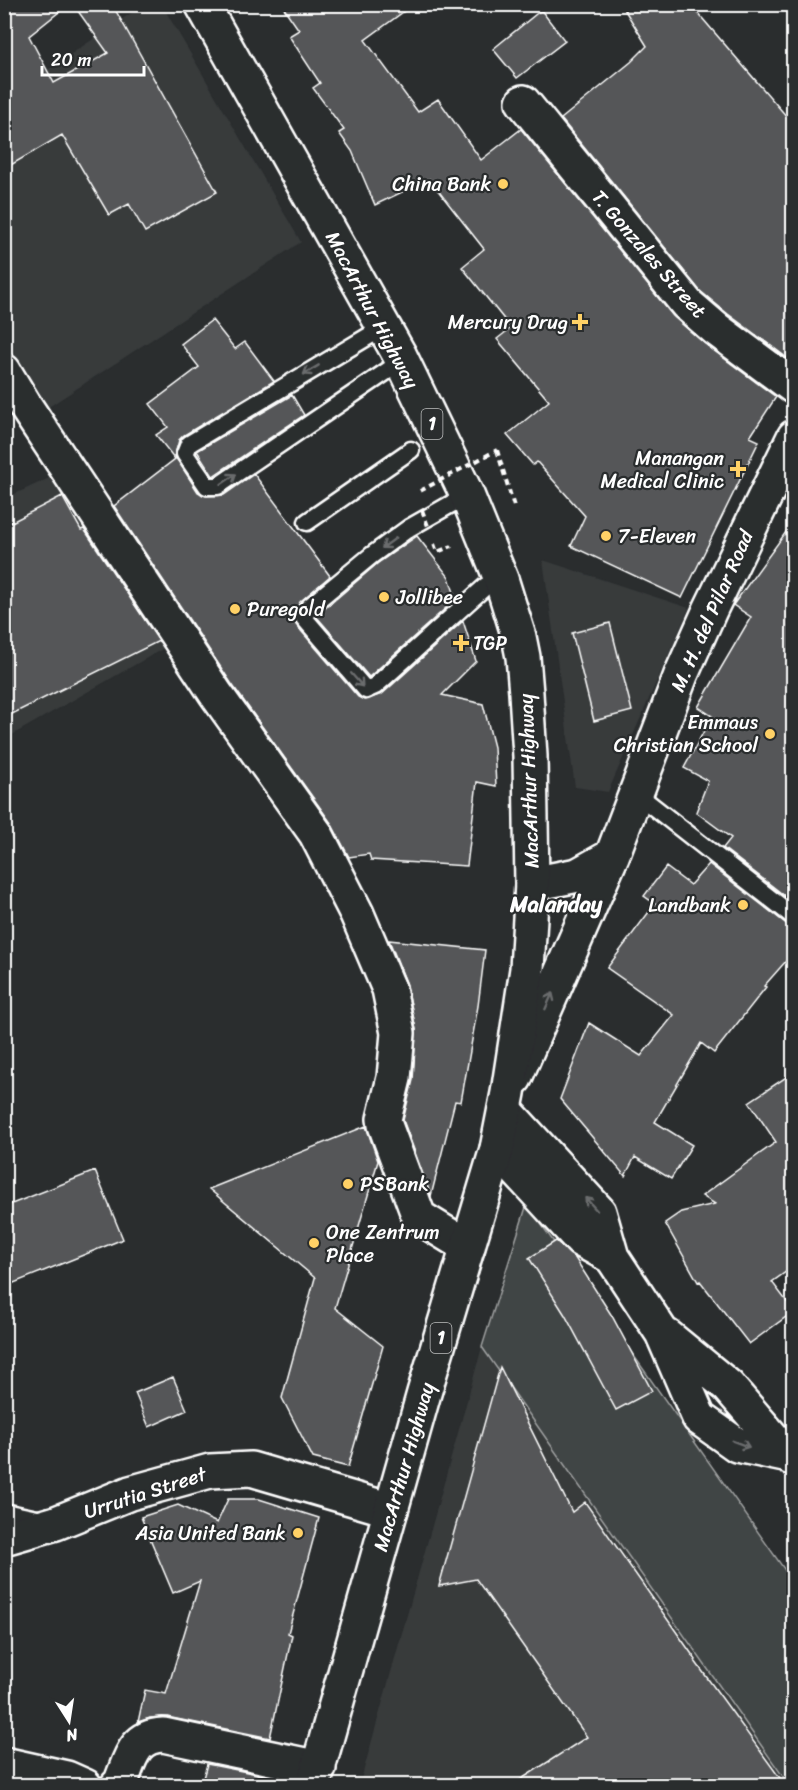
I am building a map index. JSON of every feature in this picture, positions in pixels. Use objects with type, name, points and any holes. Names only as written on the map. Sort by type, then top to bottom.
[{"type":"main road","name":"MacArthur Highway","points":[[202,4],[384,327],[467,495],[501,579],[523,657],[530,756],[532,884],[527,969],[507,1102],[497,1149],[391,1510],[316,1777]]},
{"type":"main road","name":"T. Gonzales Street","points":[[523,102],[687,304],[716,329],[794,387]]},
{"type":"main road","points":[[4,371],[216,694],[316,834],[357,914],[389,989],[398,1033],[394,1078],[384,1119],[415,1207],[419,1217],[468,1247]]},
{"type":"main road","name":"M. H. del Pilar Road","points":[[507,1102],[612,856],[681,675],[794,437]]},
{"type":"main road","points":[[532,884],[579,875],[612,856]]},
{"type":"main road","points":[[507,1102],[599,1212],[612,1257],[662,1333],[728,1386],[791,1457]]},
{"type":"main road","points":[[497,1149],[581,1240],[612,1257]]},
{"type":"main road","name":"Urrutia Street","points":[[4,1538],[56,1523],[130,1493],[210,1471],[251,1469],[391,1510]]},
{"type":"main road","points":[[117,1785],[120,1784],[137,1745],[150,1736],[163,1735],[316,1777]]},
{"type":"main road","points":[[4,1764],[67,1778],[85,1785]]},
{"type":"lane","points":[[384,327],[189,444],[185,454],[207,486],[218,486],[402,361]]},
{"type":"lane","points":[[307,522],[411,450]]},
{"type":"lane","points":[[467,495],[409,528],[372,555],[309,607],[304,618],[366,690],[375,686],[486,586],[501,579]]},
{"type":"lane","points":[[637,794],[794,917]]},
{"type":"lane","points":[[4,1512],[56,1523]]},
{"type":"path","points":[[420,491],[497,450],[515,510]]},
{"type":"path","points":[[422,510],[428,526]]},
{"type":"path","points":[[437,552],[452,546]]},
{"type":"shaded area","points":[[143,5],[162,5],[301,242],[41,412],[5,353],[5,99]]},
{"type":"shaded area","points":[[58,474],[173,643],[5,739],[4,499]]},
{"type":"shaded area","points":[[543,560],[689,608],[608,792],[575,787]]},
{"type":"shaded area","points":[[527,1204],[789,1576],[793,1576],[793,1785],[789,1785],[482,1347]]},
{"type":"shaded area","points":[[482,1347],[789,1785],[368,1786],[360,1783]]},
{"type":"building","points":[[4,4],[69,4],[29,36],[54,83],[108,53],[73,4],[112,4],[217,192],[145,232],[129,204],[109,215],[62,135],[4,169]]},
{"type":"building","points":[[281,4],[414,4],[365,40],[418,112],[438,99],[481,160],[521,129],[673,316],[705,344],[776,397],[750,437],[759,441],[682,598],[571,546],[585,516],[537,462],[533,465],[507,435],[549,401],[497,339],[511,328],[462,267],[484,249],[429,179],[375,205],[352,151],[339,133],[344,130],[313,88],[320,83],[289,36],[299,30]]},
{"type":"building","points":[[621,4],[690,4],[794,125],[794,363],[700,291],[561,119],[631,62],[647,46]]},
{"type":"building","points":[[541,10],[565,41],[517,78],[493,49]]},
{"type":"building","points":[[212,320],[235,349],[245,342],[274,381],[184,435],[179,440],[175,456],[198,492],[206,496],[224,495],[254,474],[330,576],[300,602],[294,614],[296,625],[358,697],[364,700],[382,694],[463,621],[476,661],[442,695],[483,704],[494,747],[496,786],[477,782],[467,866],[371,860],[369,854],[349,857],[331,823],[231,683],[114,506],[175,459],[156,435],[168,427],[150,404],[199,367],[181,344]]},
{"type":"building","points":[[292,395],[304,415],[213,476],[197,451]]},
{"type":"building","points":[[62,496],[81,530],[84,529],[159,641],[4,718],[4,526]]},
{"type":"building","points":[[794,521],[794,903],[723,848],[731,838],[696,812],[708,781],[684,768],[712,716],[698,707],[751,617],[733,605]]},
{"type":"building","name":"Jollibee","points":[[417,536],[449,577],[456,599],[369,677],[316,616],[378,563]]},
{"type":"building","points":[[610,623],[632,711],[594,721],[572,633]]},
{"type":"building","points":[[709,864],[788,925],[794,927],[794,952],[764,986],[766,987],[714,1053],[701,1043],[655,1122],[692,1145],[671,1179],[635,1157],[625,1176],[560,1099],[589,1023],[641,1056],[674,1015],[607,968],[655,904],[644,896],[666,867],[690,885]]},
{"type":"building","points":[[389,940],[485,950],[478,1006],[461,1102],[455,1101],[431,1196],[403,1120],[413,1080],[416,1030],[407,985]]},
{"type":"building","points":[[794,1072],[794,1266],[772,1282],[794,1311],[749,1344],[700,1281],[698,1282],[665,1223],[681,1212],[715,1204],[702,1196],[776,1142],[749,1102]]},
{"type":"building","points":[[366,1126],[378,1161],[335,1308],[383,1346],[348,1467],[313,1458],[282,1398],[315,1278],[209,1189]]},
{"type":"building","points":[[95,1171],[123,1239],[4,1287],[4,1207]]},
{"type":"building","points":[[556,1241],[575,1258],[612,1316],[652,1391],[616,1410],[565,1315],[529,1258]]},
{"type":"building","points":[[500,1367],[572,1512],[585,1502],[695,1661],[785,1785],[512,1785],[587,1737],[476,1579],[439,1586]]},
{"type":"building","points":[[173,1377],[187,1410],[149,1427],[135,1393]]},
{"type":"building","points":[[228,1499],[259,1499],[319,1518],[288,1633],[292,1635],[270,1738],[167,1717],[150,1718],[138,1722],[145,1690],[166,1694],[200,1581],[173,1593],[141,1517],[178,1505],[217,1523]]},
{"type":"building","points":[[207,1764],[262,1775],[259,1785],[201,1785]]},
{"type":"place","name":"China Bank","points":[[503,184]]},
{"type":"place","name":"Mercury Drug","points":[[580,322]]},
{"type":"place","name":"Manangan Medical Clinic","points":[[738,469]]},
{"type":"place","name":"7-Eleven","points":[[606,536]]},
{"type":"place","name":"Jollibee","points":[[384,597]]},
{"type":"place","name":"Puregold","points":[[235,609]]},
{"type":"place","name":"TGP","points":[[461,643]]},
{"type":"place","name":"Emmaus Christian School","points":[[770,734]]},
{"type":"place","name":"Landbank","points":[[743,905]]},
{"type":"place","name":"PSBank","points":[[348,1184]]},
{"type":"place","name":"One Zentrum Place","points":[[314,1243]]},
{"type":"place","name":"Asia United Bank","points":[[298,1533]]},
{"type":"district","name":"Malanday","points":[[556,904]]}]
